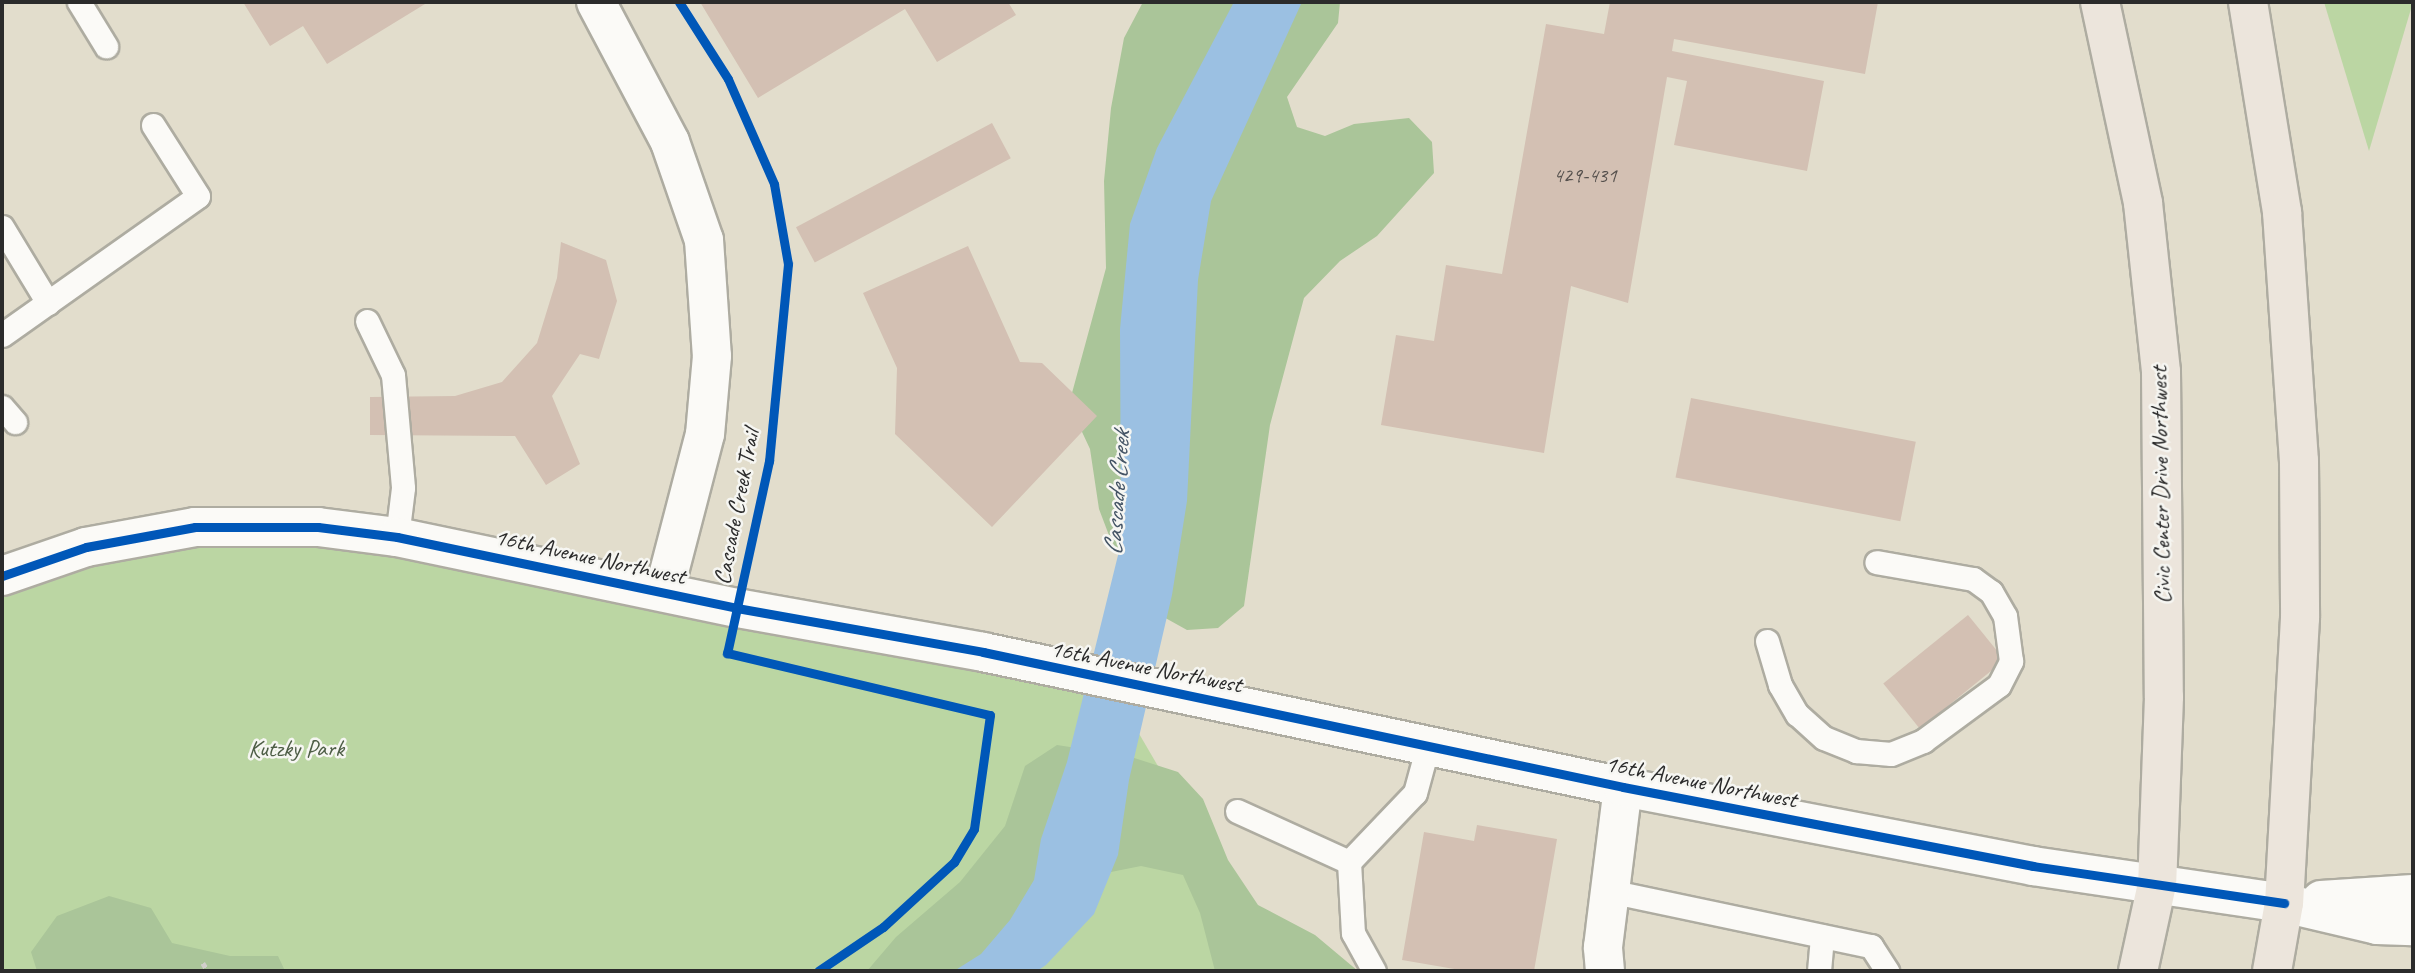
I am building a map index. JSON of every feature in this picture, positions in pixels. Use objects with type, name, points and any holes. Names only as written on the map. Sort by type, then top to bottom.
[{"type":"main road","name":"Civic Center Drive Northwest","points":[[2100,2],[2143,203],[2161,372],[2164,698],[2157,884],[2138,971]]},
{"type":"main road","points":[[2248,2],[2282,212],[2300,461],[2300,618],[2284,903],[2272,971]]},
{"type":"street","points":[[596,2],[670,142],[704,240],[712,356],[705,434],[664,591]]},
{"type":"street","name":"16th Avenue Northwest","points":[[2,576],[86,547],[195,527],[318,527],[397,537],[1233,704],[1622,787],[2033,866],[2409,922]]},
{"type":"street","points":[[1605,971],[1609,891],[1622,787]]},
{"type":"lane","points":[[79,2],[106,46]]},
{"type":"lane","points":[[2,335],[198,196],[153,125]]},
{"type":"lane","points":[[2,227],[48,303]]},
{"type":"lane","points":[[367,321],[393,375],[403,488],[397,537]]},
{"type":"lane","points":[[1767,641],[1780,685],[1797,714],[1824,738],[1856,751],[1891,754],[1923,741],[1999,685],[2011,661],[2005,616],[1991,592],[1973,579],[1876,562]]},
{"type":"lane","points":[[1374,971],[1353,933],[1349,862],[1415,793],[1428,745]]},
{"type":"lane","points":[[1237,811],[1349,862]]},
{"type":"lane","points":[[1609,891],[1871,946],[1887,971]]},
{"type":"lane","points":[[1819,971],[1822,936]]},
{"type":"path","points":[[203,963],[208,971]]},
{"type":"green space","points":[[1143,2],[1340,2],[1338,23],[1287,97],[1297,127],[1325,136],[1354,124],[1409,118],[1432,142],[1434,173],[1377,236],[1340,261],[1304,298],[1270,425],[1244,606],[1218,628],[1187,630],[1151,610],[1110,538],[1099,509],[1090,449],[1069,404],[1106,268],[1104,181],[1111,108],[1124,38]]},
{"type":"green space","points":[[2324,2],[2413,2],[2369,151]]},
{"type":"green space","name":"Kutzky Park","points":[[250,526],[1107,679],[1278,971],[2,971],[2,577]]},
{"type":"green space","points":[[1057,745],[1128,756],[1178,772],[1203,799],[1228,860],[1258,905],[1315,935],[1358,971],[1215,971],[1200,913],[1183,875],[1141,866],[1086,877],[1021,971],[867,971],[896,937],[960,882],[1005,826],[1025,766]]},
{"type":"green space","points":[[109,896],[151,908],[172,943],[230,956],[278,956],[285,971],[37,971],[31,952],[57,916]]},
{"type":"water","points":[[1234,2],[1302,2],[1211,201],[1198,280],[1187,501],[1172,595],[1129,780],[1118,855],[1094,914],[1046,965],[1037,971],[954,971],[981,954],[1010,920],[1034,880],[1041,839],[1067,762],[1121,543],[1120,329],[1130,224],[1157,148]]},
{"type":"building","points":[[243,2],[425,4],[327,64],[303,26],[270,46]]},
{"type":"building","points":[[700,2],[1008,2],[1016,15],[937,62],[905,9],[758,98]]},
{"type":"building","points":[[1610,2],[1878,2],[1865,74],[1674,39],[1672,51],[1824,81],[1807,171],[1674,145],[1687,81],[1667,77],[1628,303],[1571,286],[1544,453],[1381,425],[1396,335],[1434,341],[1446,265],[1502,274],[1546,24],[1604,34]]},
{"type":"building","points":[[992,123],[1011,158],[815,263],[796,227]]},
{"type":"building","points":[[561,242],[606,260],[617,301],[599,359],[580,354],[552,396],[580,464],[546,485],[515,436],[370,435],[370,397],[455,396],[502,382],[537,343],[557,278]]},
{"type":"building","points":[[968,246],[1020,362],[1042,363],[1097,416],[992,527],[895,434],[897,368],[863,293]]},
{"type":"building","points":[[1691,398],[1916,442],[1900,521],[1676,478]]},
{"type":"building","points":[[1968,615],[2005,660],[1920,729],[1883,684]]},
{"type":"building","points":[[1477,825],[1557,839],[1534,971],[1466,971],[1402,960],[1424,832],[1474,841]]},
{"type":"cycle path","name":"Cascade Creek Trail","points":[[679,2],[728,79],[774,184],[788,264],[769,461],[727,653],[990,715],[974,829],[954,862],[883,927],[818,971]]},
{"type":"cycle path","points":[[2,576],[86,547],[195,527],[318,527],[397,537],[737,608],[983,652],[1623,787],[2033,866],[2284,903]]},
{"type":"water label","name":"Cascade Creek","points":[[1117,493]]}]
